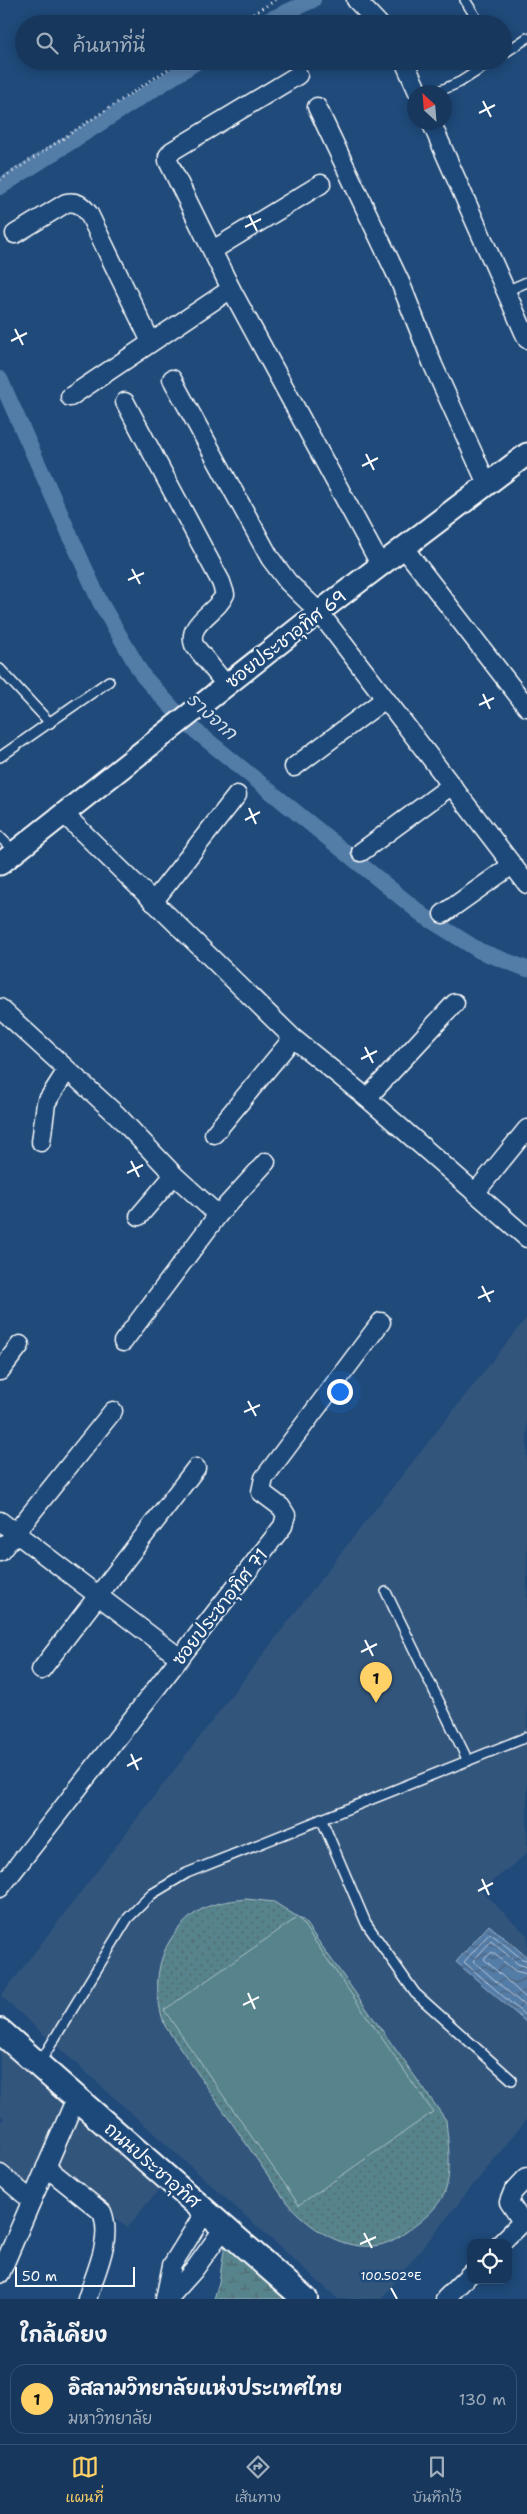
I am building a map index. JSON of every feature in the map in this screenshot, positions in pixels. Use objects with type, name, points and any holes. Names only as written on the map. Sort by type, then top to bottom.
[{"type":"main road","name":"ถนนประชาอุทิศ","points":[[0,2031],[306,2299]]},
{"type":"street","points":[[356,0],[370,15]]},
{"type":"street","points":[[408,70],[415,85]]},
{"type":"street","points":[[298,75],[172,151],[168,156],[168,161],[232,289],[380,566]]},
{"type":"street","points":[[317,107],[400,282],[433,365],[487,484]]},
{"type":"street","points":[[435,130],[527,339]]},
{"type":"street","points":[[212,250],[322,184]]},
{"type":"street","points":[[15,234],[66,203],[74,202],[82,205],[89,214],[152,342]]},
{"type":"street","points":[[70,397],[232,289]]},
{"type":"street","points":[[172,379],[270,558],[288,582],[319,612],[527,884]]},
{"type":"street","points":[[126,402],[221,582],[225,594],[222,601],[203,619],[193,631],[191,638],[194,645],[226,685]]},
{"type":"street","name":"ซอยประชาอุทิศ 69","points":[[7,858],[319,612],[527,454]]},
{"type":"street","points":[[404,548],[527,706]]},
{"type":"street","points":[[294,767],[385,699]]},
{"type":"street","points":[[361,852],[452,785]]},
{"type":"street","points":[[153,902],[237,795]]},
{"type":"street","points":[[64,814],[293,1038],[367,1098],[527,1238]]},
{"type":"street","points":[[443,914],[512,865]]},
{"type":"street","points":[[367,1098],[455,1003]]},
{"type":"street","points":[[0,1008],[117,1115],[174,1175],[218,1215]]},
{"type":"street","points":[[214,1134],[293,1038]]},
{"type":"street","points":[[41,1142],[46,1103],[67,1070]]},
{"type":"street","points":[[475,1193],[527,1129]]},
{"type":"street","points":[[123,1342],[218,1215],[266,1162]]},
{"type":"street","points":[[139,1216],[174,1175]]},
{"type":"street","name":"ซอยประชาอุทิศ 71","points":[[0,1888],[283,1526],[286,1515],[281,1507],[261,1492],[264,1478],[381,1322]]},
{"type":"street","points":[[0,1371],[20,1345]]},
{"type":"street","points":[[0,1552],[113,1411]]},
{"type":"street","points":[[41,1670],[196,1468]]},
{"type":"street","points":[[0,1521],[180,1658]]},
{"type":"street","points":[[0,2274],[76,2098]]},
{"type":"street","points":[[46,2167],[102,2212],[105,2220],[104,2244],[87,2299]]},
{"type":"street","points":[[0,2174],[31,2200]]},
{"type":"street","points":[[505,2239],[520,2224],[519,2217],[509,2202],[513,2192],[527,2177]]},
{"type":"street","points":[[166,2299],[172,2265],[205,2212]]},
{"type":"street","points":[[166,2299],[194,2270],[224,2228]]},
{"type":"street","points":[[445,2299],[467,2276]]},
{"type":"lane","points":[[464,0],[474,15]]},
{"type":"lane","points":[[512,48],[527,38]]},
{"type":"lane","points":[[452,85],[478,70]]},
{"type":"lane","points":[[506,291],[527,282]]},
{"type":"lane","points":[[0,669],[50,723]]},
{"type":"lane","points":[[0,757],[109,682]]},
{"type":"lane","points":[[0,837],[7,858]]},
{"type":"lane","points":[[386,1592],[468,1761]]},
{"type":"lane","points":[[38,2065],[128,1918],[152,1894],[187,1872],[527,1737]]},
{"type":"lane","points":[[321,1818],[366,1923],[414,1992],[512,2080]]},
{"type":"path","points":[[251,15],[276,0]]},
{"type":"path","points":[[0,180],[166,70]]},
{"type":"shaded area","points":[[527,1317],[527,1853],[481,1891],[527,1935],[527,2119],[381,2299],[338,2299],[1,1996],[340,1554]]},
{"type":"shaded area","points":[[0,2046],[160,2188],[127,2228],[54,2164],[27,2185],[0,2162],[0,2123],[4,2118],[0,2115]]},
{"type":"green space","points":[[246,1899],[274,1902],[304,1921],[446,2120],[449,2163],[448,2181],[444,2194],[438,2204],[425,2217],[407,2232],[391,2241],[373,2246],[348,2244],[314,2228],[295,2212],[165,2026],[160,2011],[158,1980],[160,1965],[172,1938],[182,1925],[200,1910],[219,1903]]},
{"type":"green space","points":[[298,1917],[433,2112],[299,2205],[164,2010]]},
{"type":"green space","points":[[225,2244],[287,2299],[214,2299],[219,2282]]},
{"type":"water","points":[[489,1925],[527,1957],[527,2023],[456,1962]]},
{"type":"waterway","points":[[280,15],[313,0]]},
{"type":"waterway","points":[[0,187],[184,70]]},
{"type":"waterway","name":"รางจาก","points":[[0,379],[100,602],[143,676],[186,723],[424,916],[480,951],[527,969]]},
{"type":"place","name":"อิสลามวิทยาลัยแห่งประเทศไทย","points":[[376,1703]]}]
